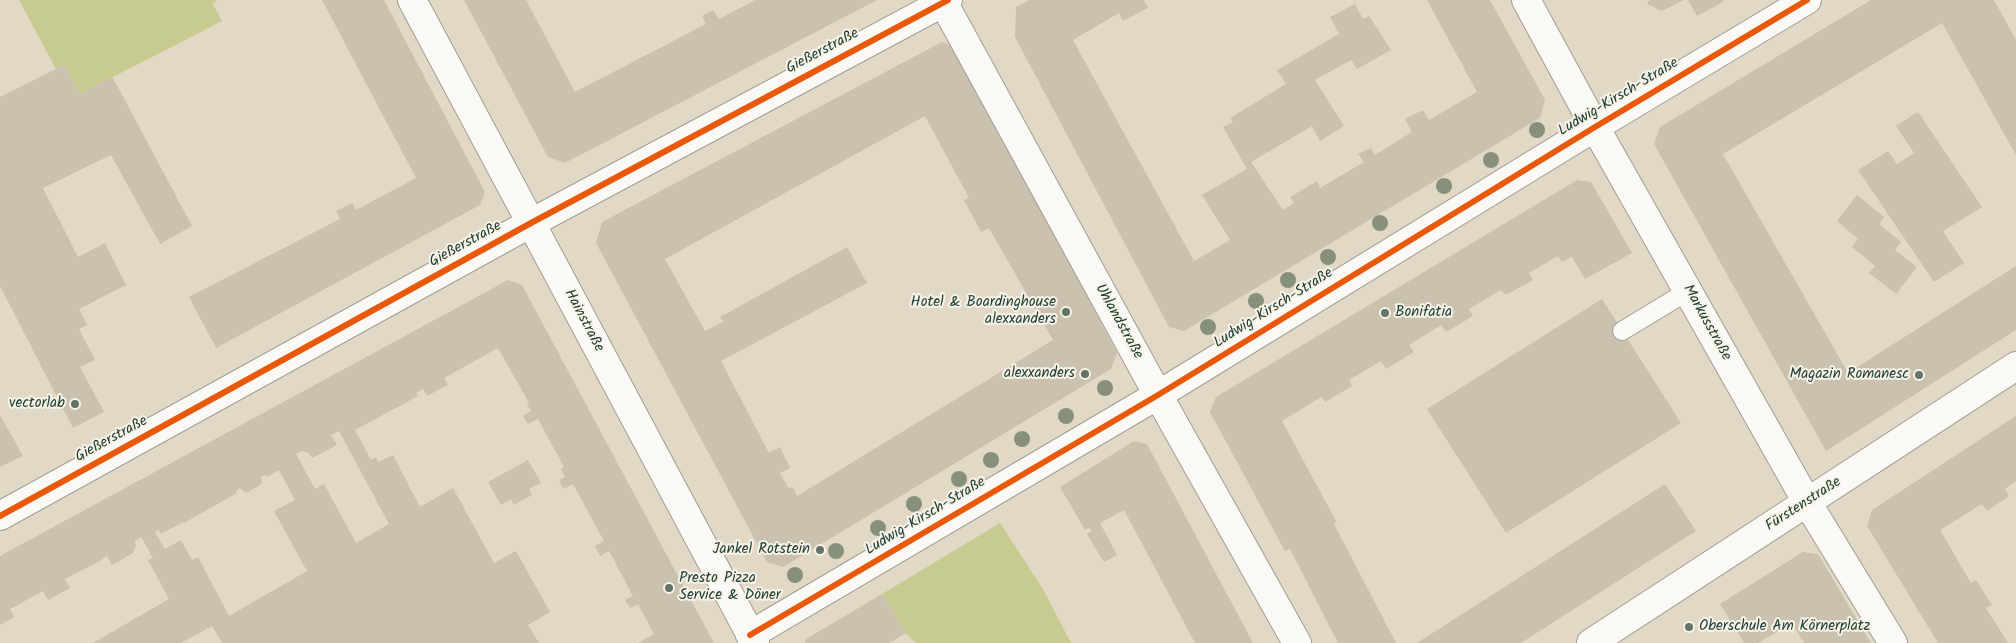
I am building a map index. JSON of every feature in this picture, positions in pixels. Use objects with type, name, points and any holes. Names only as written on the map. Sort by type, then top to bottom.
[{"type":"street","name":"Hainstraße","points":[[412,0],[753,639]]},
{"type":"street","name":"Markusstraße","points":[[1526,0],[1595,127],[1807,502],[1892,643]]},
{"type":"street","name":"Ludwig-Kirsch-Straße","points":[[753,639],[1807,0]]},
{"type":"street","name":"Gießerstraße","points":[[0,516],[531,223],[944,1]]},
{"type":"street","name":"Uhlandstraße","points":[[944,1],[1158,395],[1297,643]]},
{"type":"street","name":"Fürstenstraße","points":[[1591,643],[2016,366]]},
{"type":"lane","points":[[1622,331],[1688,291]]},
{"type":"green space","points":[[19,0],[218,0],[212,3],[222,21],[80,94],[64,65],[56,69]]},
{"type":"green space","points":[[1000,523],[1043,589],[1071,643],[916,643],[906,633],[882,594]]},
{"type":"building","points":[[322,0],[384,0],[485,192],[480,205],[216,348],[189,297],[340,219],[336,211],[352,203],[356,210],[416,178]]},
{"type":"building","points":[[464,0],[526,0],[575,92],[706,24],[702,16],[713,10],[719,19],[755,0],[877,0],[565,163],[548,157]]},
{"type":"building","points":[[1029,0],[1144,0],[1148,8],[1123,21],[1119,13],[1073,40],[1194,261],[1230,240],[1202,195],[1247,169],[1223,127],[1233,122],[1230,118],[1286,84],[1277,70],[1339,34],[1330,17],[1355,4],[1363,19],[1369,16],[1391,50],[1357,69],[1351,60],[1315,80],[1344,126],[1320,141],[1312,126],[1251,162],[1283,210],[1294,203],[1290,197],[1317,181],[1320,188],[1364,162],[1358,154],[1371,148],[1375,155],[1412,132],[1405,119],[1423,110],[1429,120],[1477,92],[1427,0],[1490,0],[1545,100],[1540,118],[1184,331],[1169,327],[1015,37],[1016,7]]},
{"type":"building","points":[[1649,0],[1684,0],[1662,11],[1647,4]]},
{"type":"building","points":[[1688,0],[1722,0],[1723,2],[1697,16]]},
{"type":"building","points":[[1871,0],[1994,0],[2016,40],[2016,155],[1942,23],[1723,154],[1848,373],[2016,266],[2016,330],[1826,451],[1654,144],[1660,127]]},
{"type":"building","points":[[942,42],[955,47],[1117,353],[1111,369],[783,567],[767,562],[596,243],[602,222]],"holes":[[[925,116],[969,198],[964,200],[981,232],[989,228],[1053,340],[797,496],[793,487],[788,488],[780,473],[790,468],[780,447],[769,453],[721,361],[867,283],[847,247],[720,317],[723,322],[705,331],[665,259]]]},
{"type":"building","points":[[64,65],[80,94],[112,76],[192,226],[160,244],[111,155],[43,188],[78,257],[105,243],[126,285],[79,309],[87,325],[79,329],[95,360],[80,367],[104,412],[73,428],[0,286],[0,97]]},
{"type":"building","points":[[1918,112],[1982,207],[1943,231],[1964,263],[1934,282],[1858,170],[1888,151],[1897,164],[1914,153],[1896,126]]},
{"type":"building","points":[[1577,180],[1591,182],[1632,253],[1585,279],[1572,257],[1562,262],[1558,256],[1529,273],[1533,280],[1506,295],[1501,290],[1469,309],[1473,316],[1446,332],[1441,325],[1409,345],[1414,352],[1386,369],[1381,361],[1349,380],[1352,386],[1325,402],[1321,397],[1282,421],[1337,522],[1334,524],[1396,643],[1338,643],[1290,549],[1285,551],[1210,412],[1216,397]]},
{"type":"building","points":[[1857,195],[1884,217],[1879,224],[1901,242],[1895,250],[1917,267],[1896,294],[1869,273],[1875,266],[1852,247],[1858,239],[1837,221]]},
{"type":"building","points":[[508,280],[522,285],[714,643],[638,643],[654,634],[638,604],[630,608],[625,600],[633,596],[609,551],[600,556],[595,546],[604,541],[573,484],[563,489],[559,480],[565,477],[561,469],[564,467],[538,419],[528,424],[523,416],[531,411],[527,404],[529,403],[498,348],[444,378],[448,385],[427,396],[423,389],[416,393],[418,396],[355,430],[371,460],[376,457],[378,462],[393,455],[420,507],[453,488],[494,563],[516,551],[550,612],[528,625],[539,643],[222,643],[212,626],[181,643],[93,643],[169,599],[148,560],[153,558],[141,537],[134,542],[136,545],[133,553],[112,565],[107,556],[101,559],[65,579],[70,588],[48,600],[43,591],[10,609],[14,617],[0,625],[0,556]],"holes":[[[339,431],[389,524],[356,543],[324,484],[315,489],[296,454],[302,451],[309,453],[312,458],[337,445],[331,435]],[[279,470],[295,500],[274,511],[307,571],[229,616],[198,557],[192,560],[181,540],[165,549],[155,532],[159,530],[161,534],[184,523],[237,493],[236,491],[240,488],[246,493],[262,484],[261,477],[266,475],[267,477]]]},
{"type":"building","points":[[1602,299],[1681,423],[1506,533],[1427,409]]},
{"type":"building","points":[[0,415],[23,456],[0,467]]},
{"type":"building","points":[[2016,416],[2016,481],[2005,489],[2009,496],[1987,511],[1982,504],[1940,530],[1971,583],[1976,580],[1992,605],[1986,608],[2008,643],[1938,643],[1867,526],[1872,510]]},
{"type":"building","points":[[1134,441],[1147,444],[1253,643],[1195,643],[1124,510],[1100,523],[1117,555],[1104,562],[1087,534],[1092,531],[1089,528],[1085,530],[1060,487]]},
{"type":"building","points":[[528,460],[541,483],[529,489],[532,495],[514,505],[511,499],[501,505],[488,482]]},
{"type":"building","points":[[1665,484],[1696,531],[1521,643],[1417,643]]},
{"type":"building","points":[[1803,552],[1818,554],[1871,643],[1804,643],[1792,623],[1758,643],[1744,643],[1720,604]]},
{"type":"building","points":[[882,594],[906,633],[889,643],[805,643],[806,639]]},
{"type":"cycle path","points":[[0,516],[531,223],[948,0]]},
{"type":"cycle path","points":[[750,635],[1158,395],[1595,127],[1807,0]]},
{"type":"place","name":"Hotel & Boardinghouse alexxanders","points":[[1066,312]]},
{"type":"place","name":"Bonifatia","points":[[1385,313]]},
{"type":"place","name":"alexxanders","points":[[1085,374]]},
{"type":"place","name":"Magazin Romanesc","points":[[1919,375]]},
{"type":"place","name":"vectorlab","points":[[75,404]]},
{"type":"place","name":"Jankel Rotstein","points":[[820,550]]},
{"type":"place","name":"Presto Pizza Service & Döner","points":[[669,588]]},
{"type":"place","name":"Oberschule Am Körnerplatz","points":[[1689,627]]}]
